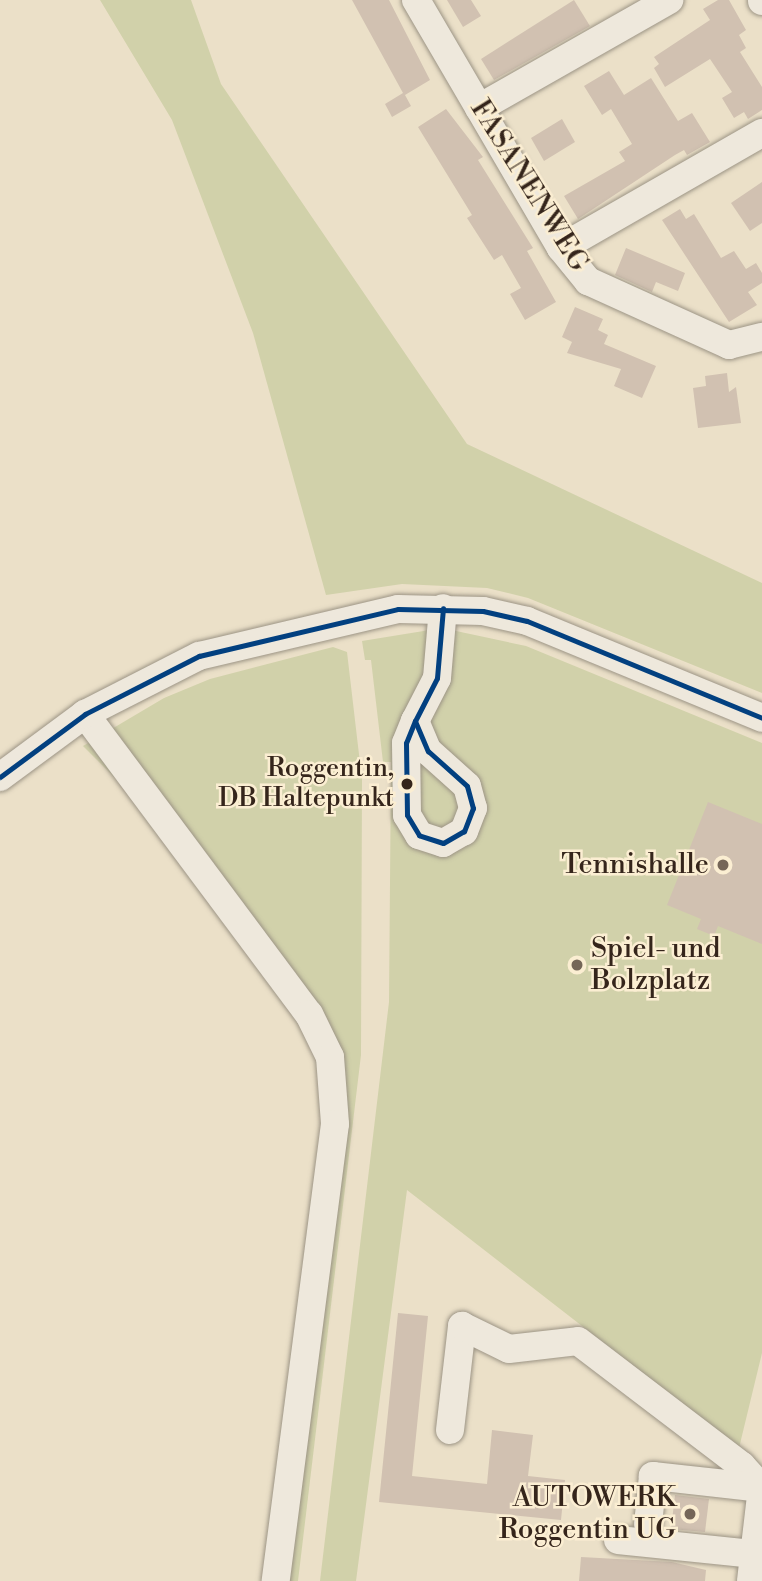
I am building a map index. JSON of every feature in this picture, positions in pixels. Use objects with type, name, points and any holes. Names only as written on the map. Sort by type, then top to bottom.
[{"type":"street","name":"FASANENWEG","points":[[416,0],[561,248],[588,281],[617,298],[729,345],[762,337]]},
{"type":"street","points":[[479,108],[669,0]]},
{"type":"street","points":[[561,248],[762,133]]},
{"type":"street","points":[[415,721],[438,678],[443,608]]},
{"type":"street","points":[[0,777],[85,714],[199,656],[352,615],[443,608],[527,621],[762,718]]},
{"type":"street","points":[[85,714],[309,1014],[332,1068],[335,1124],[276,1581]]},
{"type":"street","points":[[450,1430],[462,1326],[509,1349],[578,1341],[742,1466],[762,1487]]},
{"type":"street","points":[[648,1524],[653,1476],[762,1487]]},
{"type":"street","points":[[618,1540],[753,1567],[762,1487]]},
{"type":"green space","points":[[100,0],[191,0],[221,84],[467,444],[762,583],[762,693],[528,598],[487,588],[402,584],[326,595],[253,333],[172,120]]},
{"type":"green space","points":[[442,628],[526,646],[762,743],[762,1353],[739,1448],[407,1190],[356,1581],[320,1581],[389,1002],[391,762],[383,762],[371,660],[365,660],[362,641]]},
{"type":"green space","points":[[333,647],[347,652],[362,780],[361,1055],[298,1581],[267,1581],[326,1125],[317,1049],[296,1009],[127,790],[83,746],[164,698],[210,679]]},
{"type":"building","points":[[352,0],[389,0],[430,80],[405,95],[411,106],[392,117],[385,104],[403,93]]},
{"type":"building","points":[[447,0],[471,0],[481,16],[463,27]]},
{"type":"building","points":[[574,0],[590,26],[494,80],[481,59]]},
{"type":"building","points":[[718,0],[729,0],[746,30],[739,35],[746,48],[740,52],[762,87],[762,110],[748,119],[744,112],[734,118],[722,98],[732,92],[710,59],[665,87],[654,68],[659,64],[654,57],[710,20],[703,9]]},
{"type":"building","points":[[609,71],[624,95],[651,78],[678,121],[692,113],[710,142],[687,155],[684,150],[675,155],[578,219],[564,196],[625,161],[619,152],[632,144],[611,109],[602,115],[584,86]]},
{"type":"building","points":[[446,109],[483,157],[478,160],[533,248],[527,251],[556,302],[525,320],[510,294],[521,288],[502,255],[494,260],[467,218],[472,215],[418,127]]},
{"type":"building","points":[[562,119],[575,142],[544,161],[531,138]]},
{"type":"building","points":[[762,182],[762,223],[750,231],[731,203]]},
{"type":"building","points":[[680,209],[686,219],[694,214],[721,258],[734,251],[746,269],[756,263],[762,273],[762,283],[748,292],[757,305],[729,322],[662,220]]},
{"type":"building","points":[[626,248],[685,273],[678,291],[656,282],[652,292],[615,275]]},
{"type":"building","points":[[575,307],[603,319],[598,330],[608,335],[604,344],[656,366],[642,398],[614,386],[621,369],[567,353],[572,342],[562,337]]},
{"type":"building","points":[[727,373],[729,392],[736,387],[741,423],[698,428],[693,388],[706,386],[705,376]]},
{"type":"building","name":"Tennishalle","points":[[708,802],[762,824],[762,944],[718,926],[714,936],[697,929],[701,919],[667,905]]},
{"type":"building","points":[[398,1313],[428,1316],[412,1476],[487,1484],[492,1430],[533,1435],[528,1476],[565,1480],[561,1520],[379,1502]]},
{"type":"building","name":"AUTOWERK Roggentin UG","points":[[675,1495],[709,1499],[705,1532],[671,1529]]},
{"type":"building","points":[[581,1557],[672,1562],[706,1570],[705,1581],[579,1581]]},
{"type":"transit line","points":[[415,721],[437,678],[443,608]]},
{"type":"transit line","points":[[0,777],[85,714],[199,656],[398,609],[483,611],[527,621],[762,718]]},
{"type":"transit line","points":[[415,721],[428,751],[467,786],[473,808],[464,831],[443,843],[419,835],[407,815],[406,743],[415,721]]},
{"type":"place","name":"Roggentin, DB Haltepunkt","points":[[407,784]]},
{"type":"place","name":"Tennishalle","points":[[723,865]]},
{"type":"place","name":"Spiel- und Bolzplatz","points":[[577,965]]},
{"type":"place","name":"AUTOWERK Roggentin UG","points":[[690,1514]]}]
